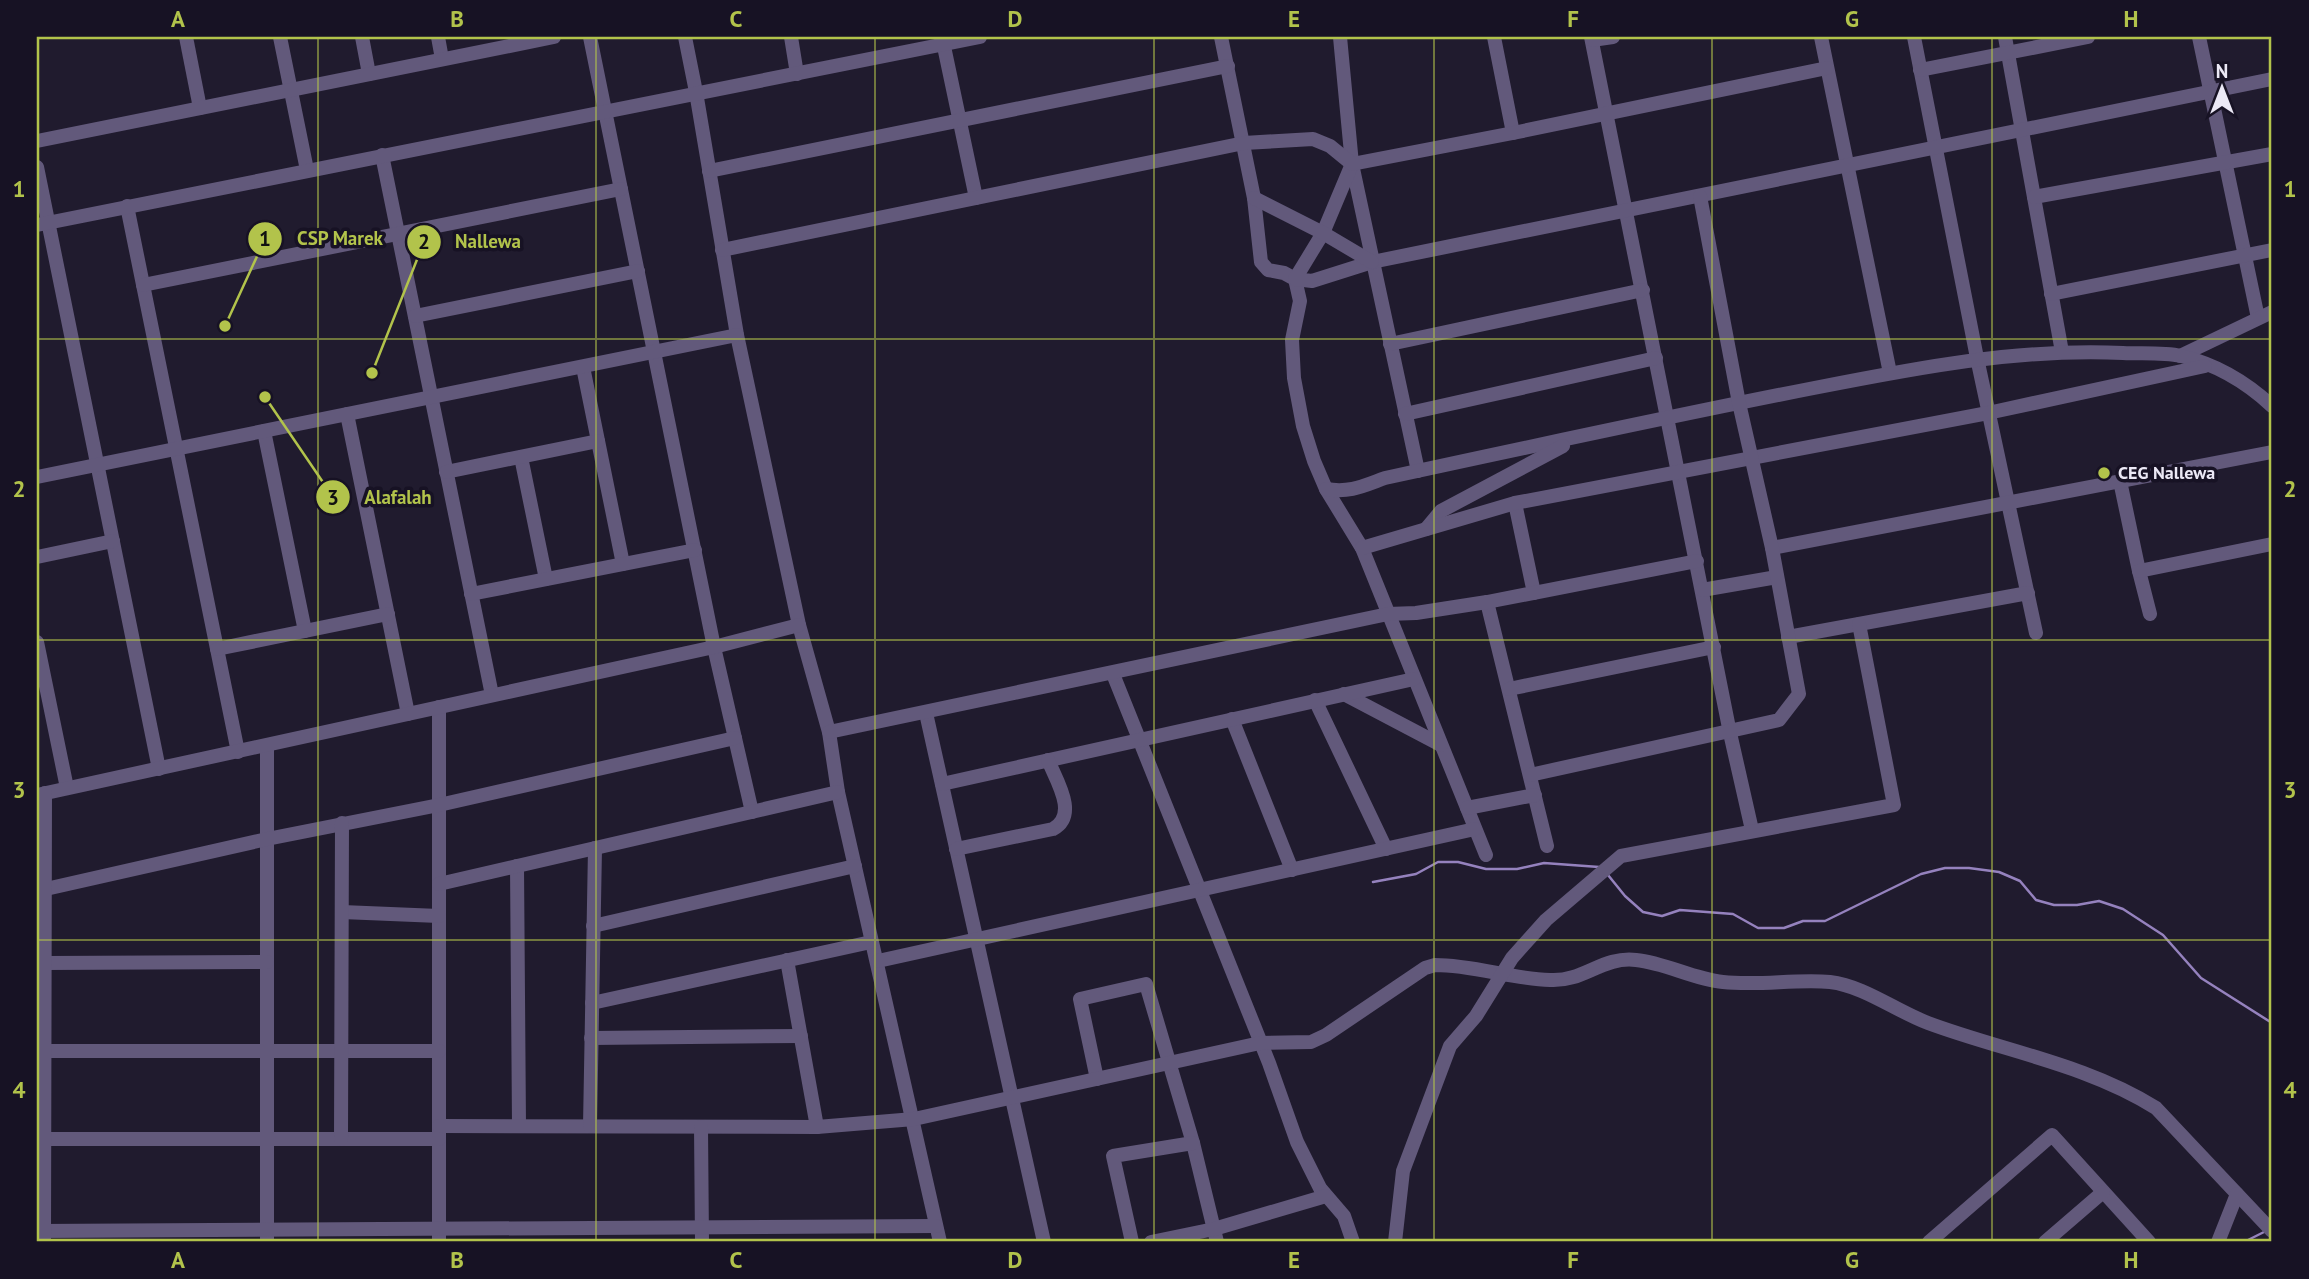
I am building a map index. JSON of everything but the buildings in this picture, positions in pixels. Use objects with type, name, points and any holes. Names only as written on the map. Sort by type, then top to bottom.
[{"type":"street","points":[[186,37],[200,108]]},
{"type":"street","points":[[280,37],[307,170]]},
{"type":"street","points":[[362,37],[369,74]]},
{"type":"street","points":[[438,37],[442,59]]},
{"type":"street","points":[[37,141],[554,37]]},
{"type":"street","points":[[590,37],[714,647],[752,812]]},
{"type":"street","points":[[684,37],[696,92],[737,335],[799,625],[829,732],[838,792],[940,1242]]},
{"type":"street","points":[[791,37],[797,74]]},
{"type":"street","points":[[42,223],[797,74],[942,40],[979,37]]},
{"type":"street","points":[[1221,37],[1254,198],[1261,261],[1268,270],[1284,273],[1295,279],[1312,281],[1372,262],[2272,79]]},
{"type":"street","points":[[1340,37],[1352,164],[1418,471]]},
{"type":"street","points":[[1494,37],[1513,133]]},
{"type":"street","points":[[1613,37],[1592,39],[1730,733],[1752,830]]},
{"type":"street","points":[[1821,37],[1890,373]]},
{"type":"street","points":[[1914,37],[1988,412],[2036,633]]},
{"type":"street","points":[[2005,37],[2062,352]]},
{"type":"street","points":[[1920,70],[2088,37]]},
{"type":"street","points":[[2199,37],[2258,318]]},
{"type":"street","points":[[942,40],[976,198]]},
{"type":"street","points":[[709,171],[1228,66]]},
{"type":"street","points":[[1352,164],[1828,68]]},
{"type":"street","points":[[722,250],[1244,143],[1313,139],[1330,146],[1352,164]]},
{"type":"street","points":[[2034,197],[2272,153]]},
{"type":"street","points":[[382,155],[492,695]]},
{"type":"street","points":[[1352,164],[1323,233],[1295,279],[1300,301],[1292,340],[1294,378],[1303,426],[1326,489],[1362,548],[1486,855]]},
{"type":"street","points":[[37,167],[42,223],[97,465],[159,769]]},
{"type":"street","points":[[143,285],[621,189]]},
{"type":"street","points":[[1530,775],[1730,733],[1779,720],[1799,694],[1772,548],[1739,403],[1700,195]]},
{"type":"street","points":[[1254,198],[1323,233],[1372,262]]},
{"type":"street","points":[[127,206],[238,752]]},
{"type":"street","points":[[2051,294],[2272,250]]},
{"type":"street","points":[[415,316],[638,271]]},
{"type":"street","points":[[1390,344],[1643,290]]},
{"type":"street","points":[[2180,356],[2272,312]]},
{"type":"street","points":[[37,477],[737,335]]},
{"type":"street","points":[[1326,489],[1343,492],[1385,478],[1668,417],[1977,358],[2083,351],[2180,356],[2233,375],[2272,406]]},
{"type":"street","points":[[1405,414],[1656,358]]},
{"type":"street","points":[[1362,548],[1515,503],[1988,412],[2207,366]]},
{"type":"street","points":[[583,367],[623,564]]},
{"type":"street","points":[[347,414],[408,714]]},
{"type":"street","points":[[264,431],[305,631]]},
{"type":"street","points":[[1426,529],[1441,511],[1579,437]]},
{"type":"street","points":[[446,472],[598,441]]},
{"type":"street","points":[[1772,548],[2272,452]]},
{"type":"street","points":[[522,457],[547,579]]},
{"type":"street","points":[[2120,481],[2150,614]]},
{"type":"street","points":[[1515,503],[1535,593]]},
{"type":"street","points":[[37,557],[113,541]]},
{"type":"street","points":[[2139,571],[2272,544]]},
{"type":"street","points":[[471,594],[695,550]]},
{"type":"street","points":[[829,732],[1388,614],[1416,613],[1487,602],[1697,561]]},
{"type":"street","points":[[1702,590],[1777,577]]},
{"type":"street","points":[[1788,637],[2028,593]]},
{"type":"street","points":[[1487,602],[1547,846]]},
{"type":"street","points":[[217,649],[388,614]]},
{"type":"street","points":[[1395,1242],[1403,1171],[1450,1046],[1476,1016],[1511,958],[1546,920],[1621,856],[1894,805],[1859,624]]},
{"type":"street","points":[[799,625],[714,647],[41,794],[41,890],[45,963],[42,1235],[701,1235],[936,1226]]},
{"type":"street","points":[[37,642],[40,676],[66,788]]},
{"type":"street","points":[[1509,689],[1714,648]]},
{"type":"street","points":[[1113,674],[1297,1142],[1316,1181],[1343,1216],[1353,1242]]},
{"type":"street","points":[[942,784],[1414,679]]},
{"type":"street","points":[[1344,694],[1441,745]]},
{"type":"street","points":[[1315,701],[1386,849]]},
{"type":"street","points":[[439,707],[439,1236]]},
{"type":"street","points":[[926,713],[1044,1242]]},
{"type":"street","points":[[1232,719],[1292,870]]},
{"type":"street","points":[[41,890],[267,839],[439,805],[735,738]]},
{"type":"street","points":[[267,746],[267,1236]]},
{"type":"street","points":[[956,849],[1059,825],[1066,809],[1048,760]]},
{"type":"street","points":[[439,884],[838,792]]},
{"type":"street","points":[[1467,808],[1535,794]]},
{"type":"street","points":[[341,1139],[342,823]]},
{"type":"street","points":[[877,961],[1475,829]]},
{"type":"street","points":[[590,1126],[595,848]]},
{"type":"street","points":[[517,866],[519,1126]]},
{"type":"street","points":[[593,926],[855,866]]},
{"type":"street","points":[[342,912],[439,916]]},
{"type":"street","points":[[592,1003],[871,942]]},
{"type":"street","points":[[41,1139],[341,1139],[519,1126],[817,1127],[914,1119],[1260,1043],[1318,1039],[1425,968],[1435,965],[1528,978],[1565,980],[1604,963],[1636,959],[1724,982],[1831,982],[1927,1022],[2081,1072],[2134,1094],[2156,1108],[2272,1231]]},
{"type":"street","points":[[787,960],[817,1127]]},
{"type":"street","points":[[45,963],[267,962]]},
{"type":"street","points":[[1097,1079],[1080,999],[1146,984],[1193,1143],[1215,1236]]},
{"type":"street","points":[[591,1038],[801,1036]]},
{"type":"street","points":[[45,1051],[439,1051]]},
{"type":"street","points":[[701,1127],[701,1235]]},
{"type":"street","points":[[1929,1242],[2052,1135],[2149,1242]]},
{"type":"street","points":[[1132,1242],[1113,1157],[1193,1143]]},
{"type":"street","points":[[2045,1242],[2103,1192]]},
{"type":"street","points":[[2218,1242],[2237,1194]]},
{"type":"street","points":[[1151,1242],[1215,1236],[1326,1196]]},
{"type":"waterway","points":[[1373,882],[1416,874],[1438,862],[1458,862],[1486,869],[1517,869],[1544,863],[1599,867]]},
{"type":"waterway","points":[[1608,875],[1643,912],[1662,916],[1680,910],[1733,914],[1758,928],[1784,928],[1803,921],[1825,921],[1921,874],[1945,868],[1999,872],[2020,881],[2036,900],[2054,905],[2099,901],[2123,909],[2163,935],[2201,978],[2272,1023]]},
{"type":"waterway","points":[[2244,1242],[2266,1231]]},
{"type":"place","name":"CSP Marek","points":[[225,326]]},
{"type":"place","name":"Nallewa","points":[[372,373]]},
{"type":"place","name":"Alafalah","points":[[265,397]]},
{"type":"place","name":"CEG Nallewa","points":[[2104,473]]}]
